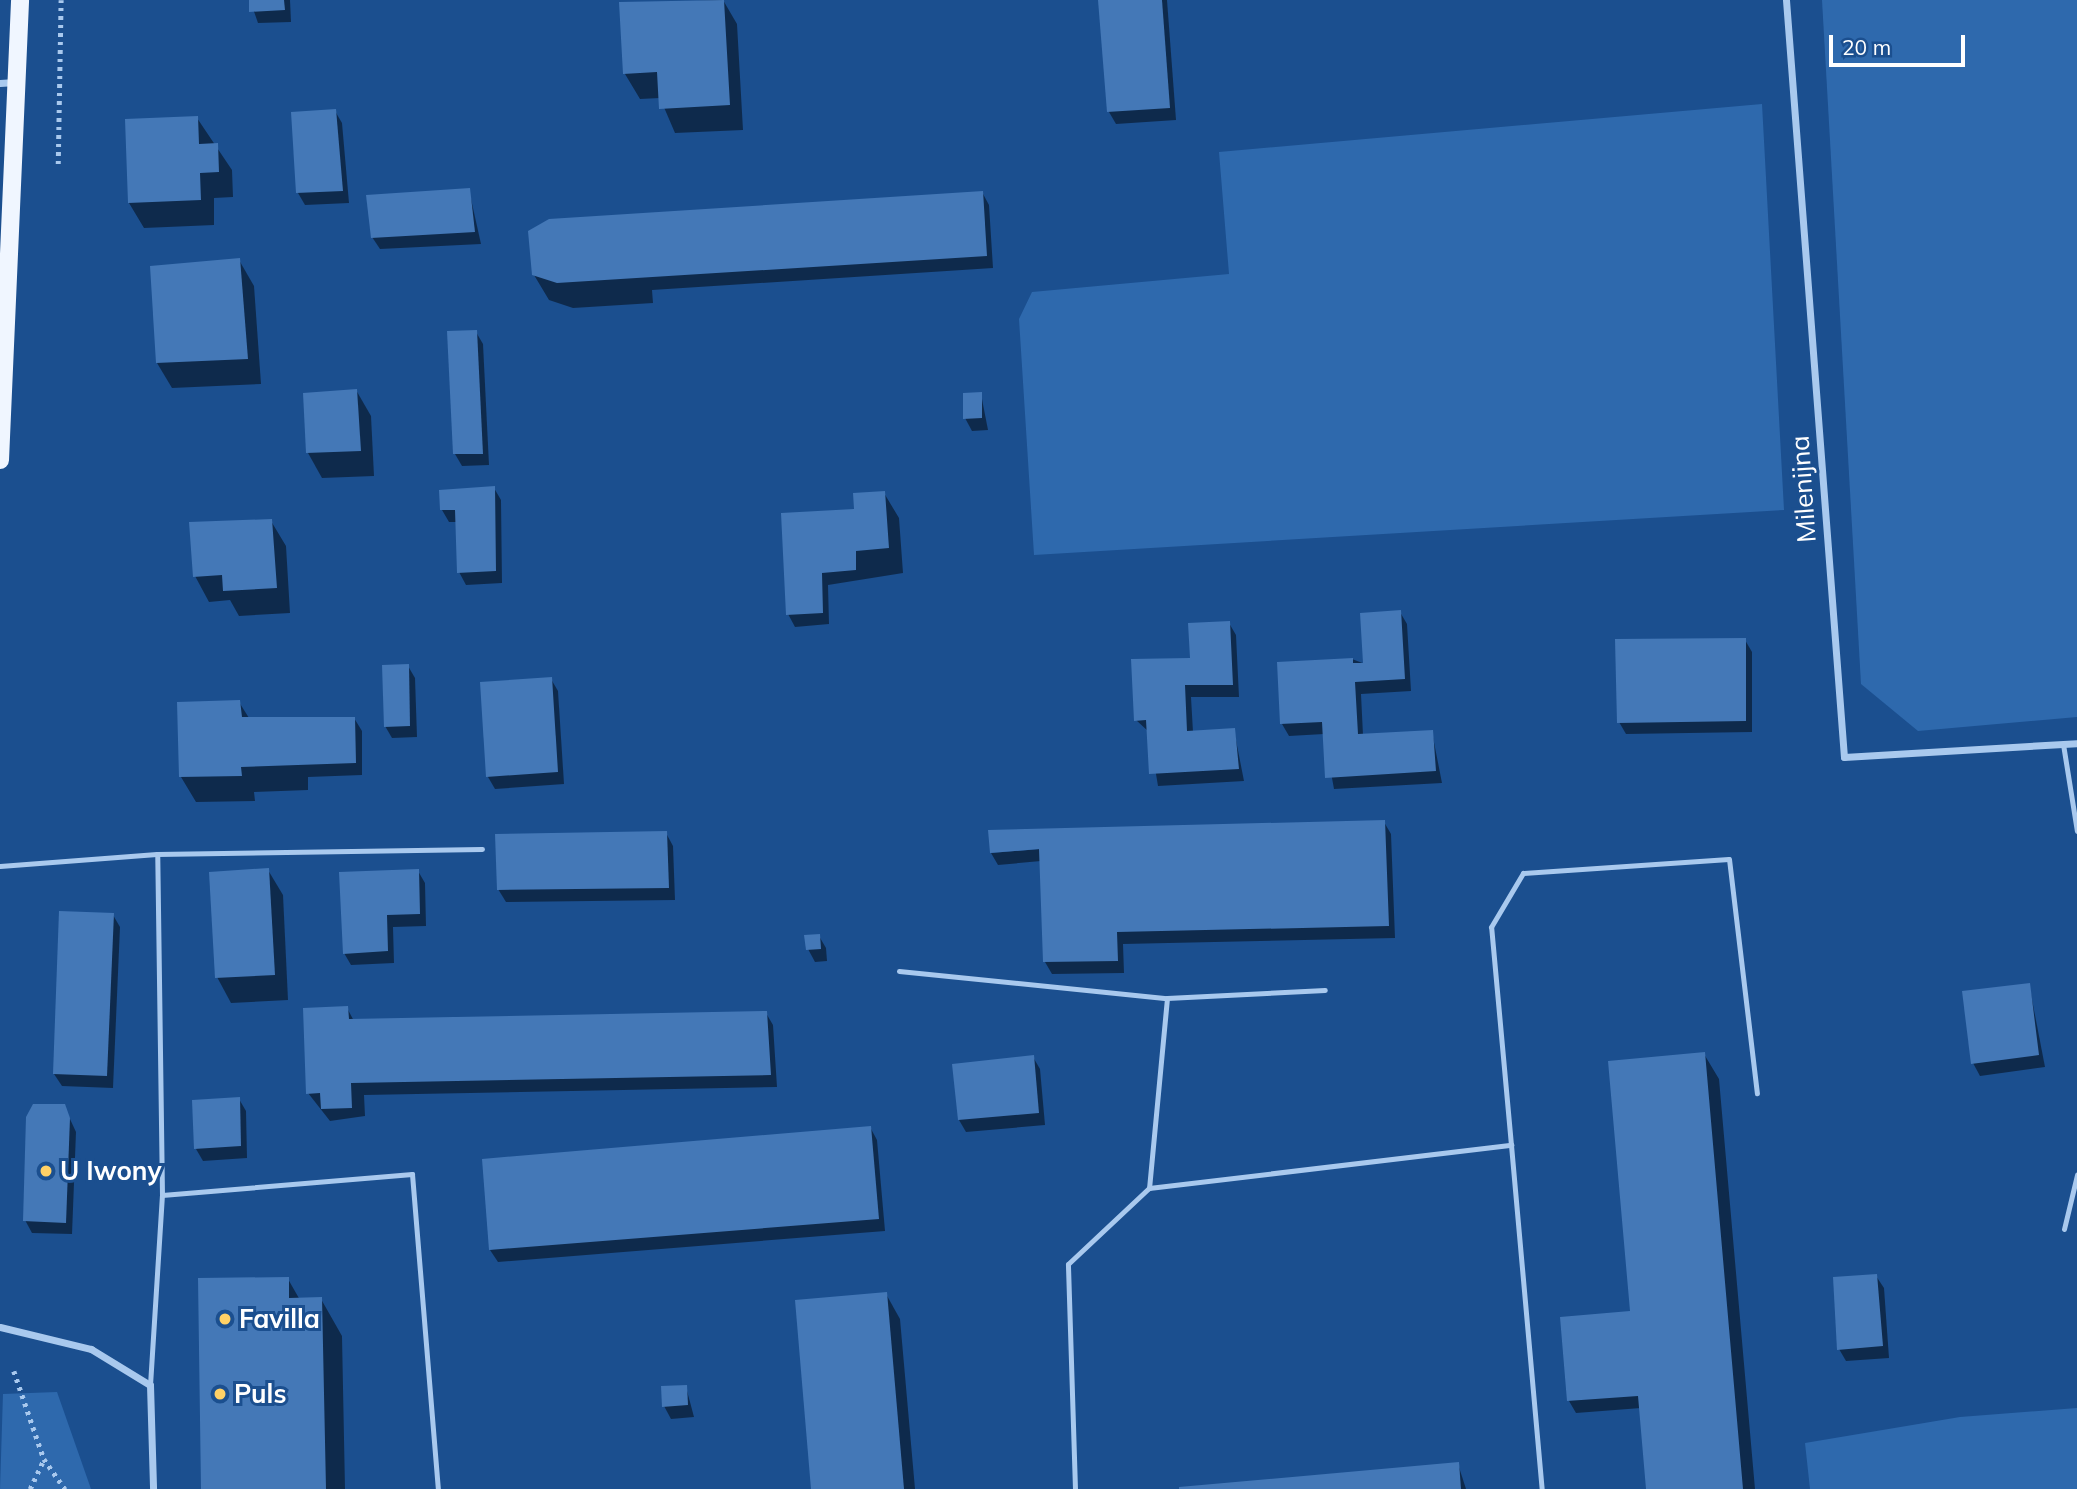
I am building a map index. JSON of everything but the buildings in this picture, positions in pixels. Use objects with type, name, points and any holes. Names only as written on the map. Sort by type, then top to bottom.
[{"type":"main road","points":[[0,460],[8,83],[20,0]]},
{"type":"street","name":"Milenijna","points":[[1786,0],[1844,757],[2063,744]]},
{"type":"street","points":[[2063,744],[2077,743]]},
{"type":"street","points":[[0,1327],[91,1349],[149,1385],[153,1489]]},
{"type":"lane","points":[[2063,744],[2077,831]]},
{"type":"lane","points":[[0,866],[157,853],[482,849]]},
{"type":"lane","points":[[149,1385],[162,1195],[157,853]]},
{"type":"lane","points":[[1542,1489],[1491,927],[1523,873],[1729,859],[1757,1093]]},
{"type":"lane","points":[[900,971],[1167,998],[1325,990]]},
{"type":"lane","points":[[1149,1188],[1167,998]]},
{"type":"lane","points":[[1075,1489],[1068,1264],[1149,1188],[1511,1145]]},
{"type":"lane","points":[[162,1195],[412,1174],[438,1489]]},
{"type":"lane","points":[[2064,1229],[2077,1175]]},
{"type":"path","points":[[58,164],[61,0]]},
{"type":"path","points":[[15,1371],[44,1459],[65,1489]]},
{"type":"path","points":[[30,1489],[44,1459]]},
{"type":"shaded area","points":[[1822,0],[2077,0],[2077,717],[1918,731],[1861,684]]},
{"type":"shaded area","points":[[1762,104],[1784,510],[1034,555],[1019,319],[1032,292],[1229,274],[1219,152]]},
{"type":"shaded area","points":[[57,1392],[91,1489],[0,1489],[3,1394]]},
{"type":"shaded area","points":[[2077,1408],[2077,1489],[1810,1489],[1805,1443],[1960,1417]]},
{"type":"place","name":"U Iwony","points":[[46,1171]]},
{"type":"place","name":"Favilla","points":[[225,1319]]},
{"type":"place","name":"Puls","points":[[220,1394]]}]
